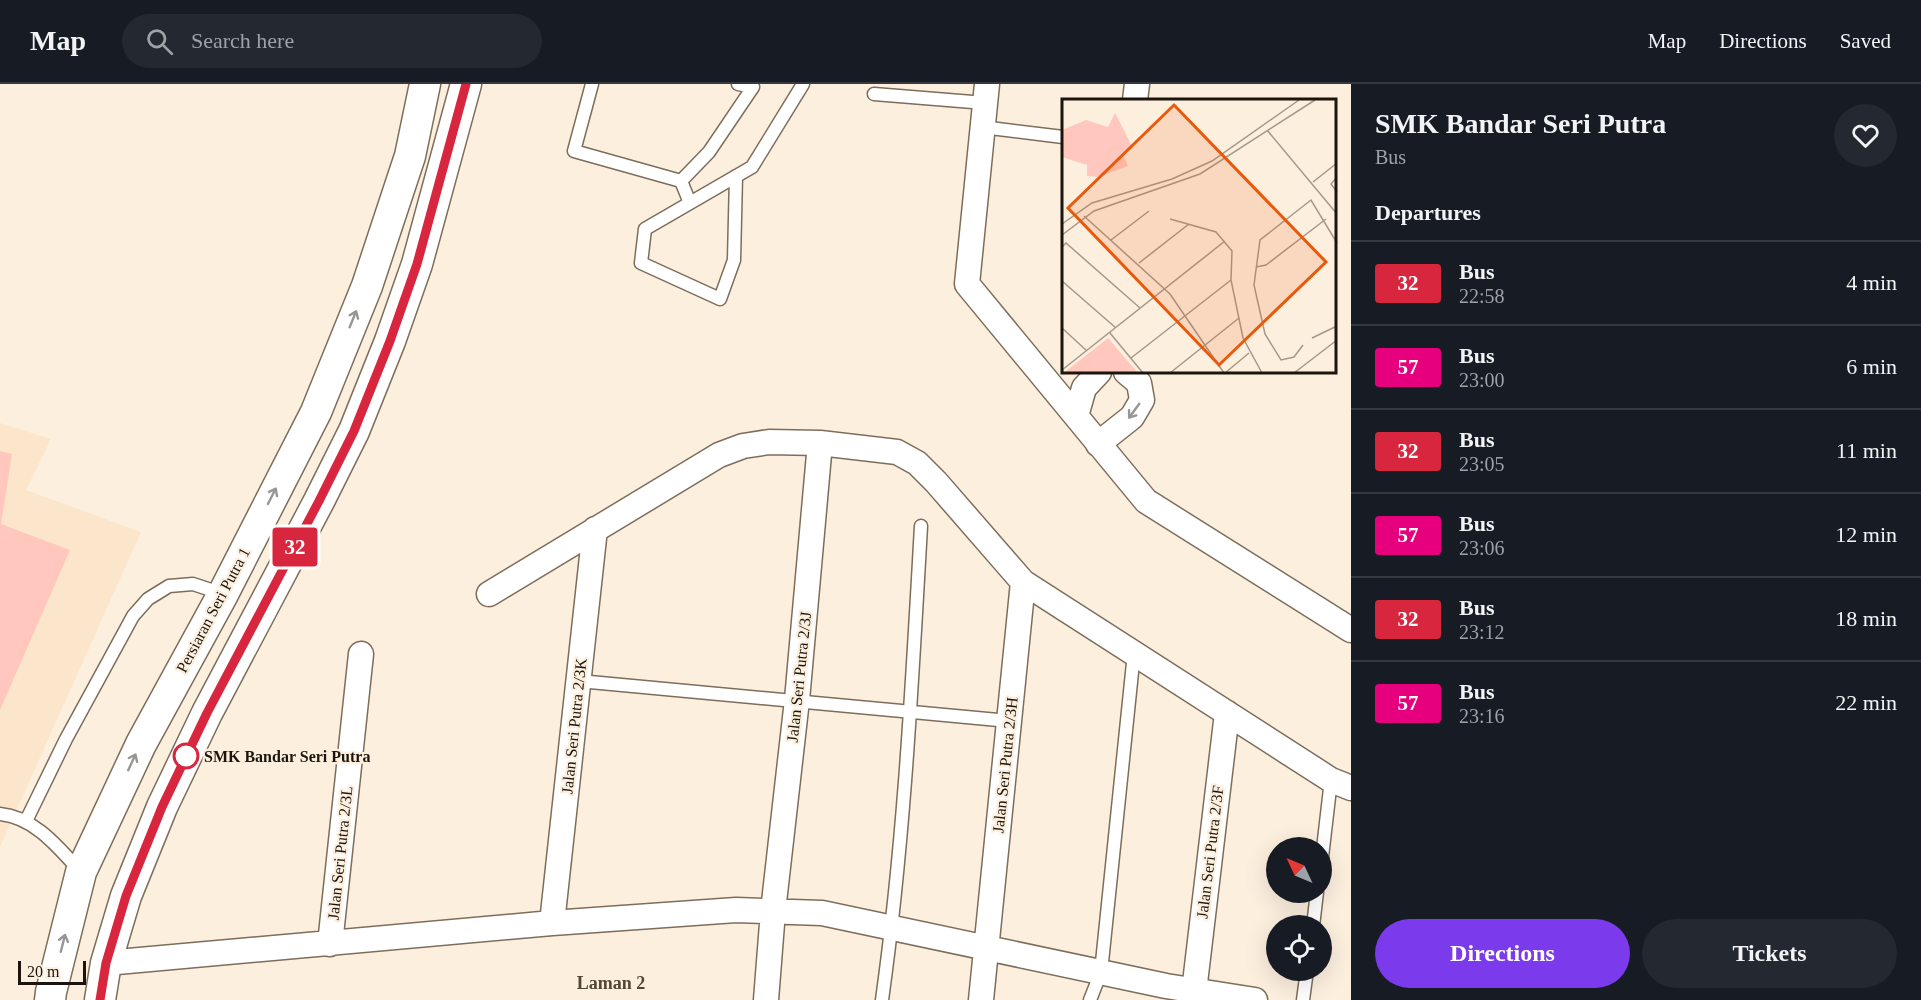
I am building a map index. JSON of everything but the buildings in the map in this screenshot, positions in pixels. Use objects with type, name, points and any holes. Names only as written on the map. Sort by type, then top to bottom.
[{"type":"street","name":"Persiaran Seri Putra 1","points":[[51,1000],[51,992],[81,872],[141,744],[223,594],[316,412],[362,296],[410,156],[425,84]]},
{"type":"street","points":[[100,1000],[106,963],[126,896],[162,807],[207,713],[354,431],[390,341],[417,264],[466,84]]},
{"type":"street","points":[[1135,99],[1137,84]]},
{"type":"street","points":[[986,94],[967,284],[1146,501],[1351,630]]},
{"type":"street","points":[[1076,416],[1084,388],[1097,374]]},
{"type":"street","points":[[1098,444],[1132,417],[1142,400],[1139,383],[1128,374]]},
{"type":"street","points":[[489,594],[595,529],[719,456],[735,449],[769,442],[820,443],[897,452],[917,463],[936,482],[1023,582],[1341,784]]},
{"type":"street","name":"Jalan Seri Putra 2/3J","points":[[766,1000],[773,911],[797,700],[820,443]]},
{"type":"street","name":"Jalan Seri Putra 2/3K","points":[[552,923],[595,529]]},
{"type":"street","name":"Jalan Seri Putra 2/3H","points":[[981,1000],[1023,582]]},
{"type":"street","name":"Jalan Seri Putra 2/3L","points":[[330,944],[361,654]]},
{"type":"street","name":"Jalan Seri Putra 2/3F","points":[[1193,995],[1227,713]]},
{"type":"street","points":[[106,963],[552,923],[736,910],[773,911],[822,913],[1101,972],[1193,995],[1255,1000]]},
{"type":"lane","points":[[592,84],[574,152],[681,181]]},
{"type":"lane","points":[[681,181],[709,152],[753,87],[738,84]]},
{"type":"lane","points":[[736,176],[734,260],[720,299],[641,262],[645,229],[736,176],[752,167],[803,84]]},
{"type":"lane","points":[[874,94],[986,94]]},
{"type":"lane","points":[[982,127],[1062,137]]},
{"type":"lane","points":[[681,181],[690,203]]},
{"type":"lane","points":[[882,1000],[892,928],[910,711],[921,526]]},
{"type":"lane","points":[[26,821],[66,739],[133,616],[148,599],[169,586],[193,584],[223,594]]},
{"type":"lane","points":[[1090,1000],[1101,972],[1134,652]]},
{"type":"lane","points":[[579,681],[1009,721]]},
{"type":"lane","points":[[1327,837],[1341,784]]},
{"type":"lane","points":[[0,814],[26,821],[45,836],[81,872]]},
{"type":"lane","points":[[1303,1000],[1306,981]]},
{"type":"shaded area","points":[[0,423],[51,439],[26,490],[141,532],[0,847]]},
{"type":"shaded area","points":[[0,451],[12,454],[1,524],[70,550],[0,710]]},
{"type":"bus line","name":"32","points":[[100,1000],[106,963],[126,896],[162,807],[207,713],[354,431],[390,341],[417,264],[466,84]]},
{"type":"place","name":"SMK Bandar Seri Putra","points":[[186,756]]},
{"type":"district","name":"Laman 2","points":[[611,983]]}]
